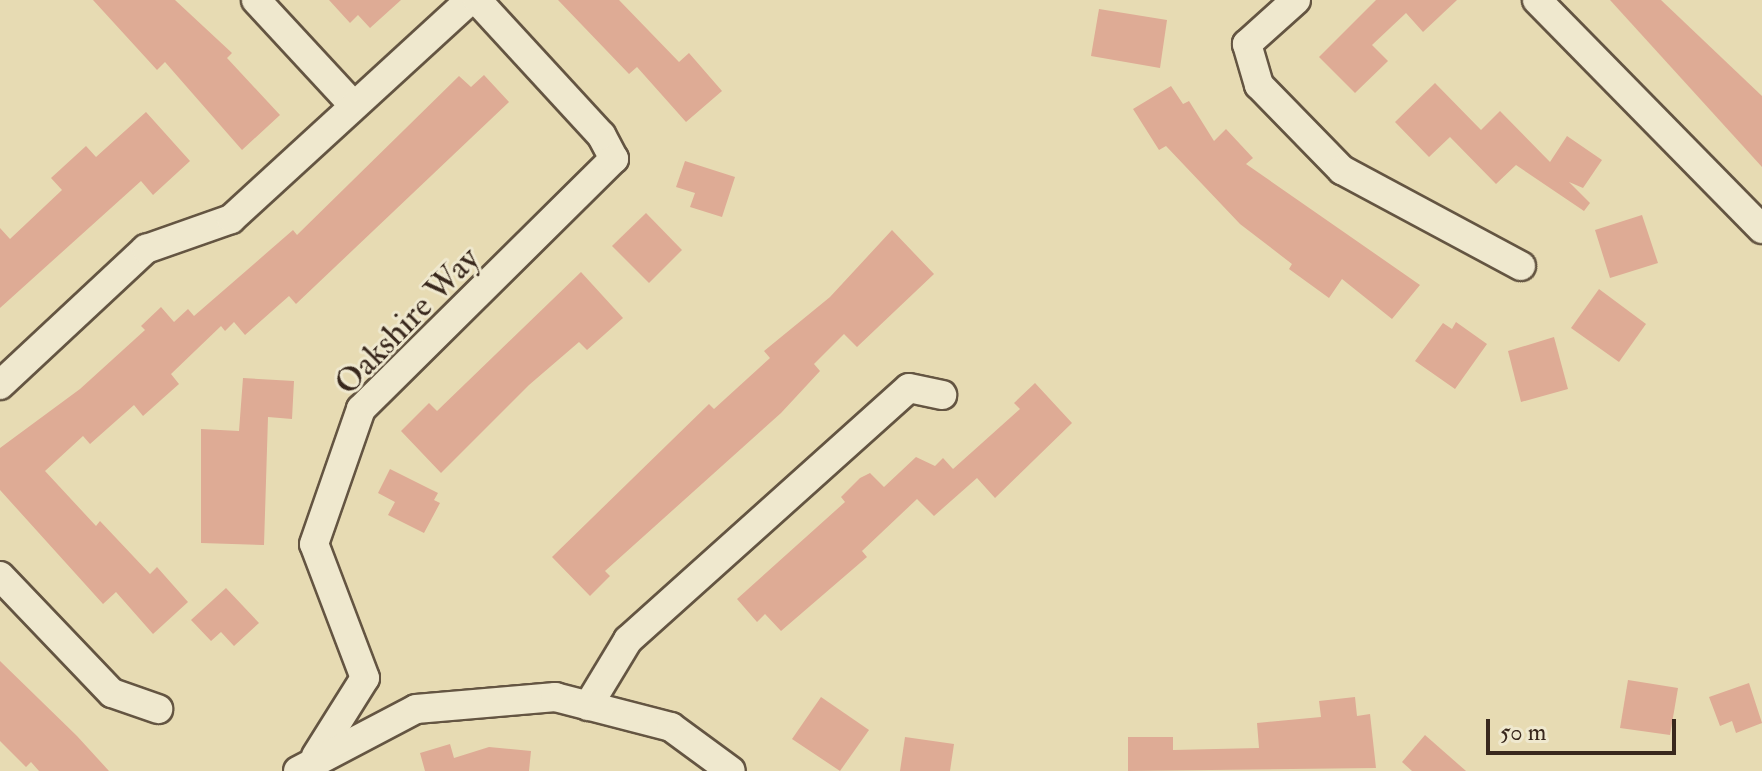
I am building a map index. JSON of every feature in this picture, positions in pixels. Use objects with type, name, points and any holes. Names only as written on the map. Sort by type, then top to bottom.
[{"type":"street","points":[[256,0],[354,106]]},
{"type":"street","points":[[0,385],[146,249],[231,219],[470,0]]},
{"type":"street","name":"Oakshire Way","points":[[307,764],[365,678],[314,544],[361,409],[614,159],[601,135],[477,0]]},
{"type":"street","points":[[1296,0],[1247,44],[1259,85],[1342,170],[1521,266]]},
{"type":"street","points":[[1537,0],[1762,229]]},
{"type":"street","points":[[588,706],[628,640],[909,388],[942,395]]},
{"type":"street","points":[[0,576],[112,693],[158,709]]},
{"type":"street","points":[[307,764],[416,709],[555,697],[671,727],[731,771]]},
{"type":"building","points":[[93,0],[175,0],[232,53],[227,58],[280,115],[242,150],[165,62],[157,70]]},
{"type":"building","points":[[329,0],[401,0],[370,28],[358,15],[350,23]]},
{"type":"building","points":[[558,0],[619,0],[679,62],[689,53],[722,91],[686,122],[637,67],[629,74]]},
{"type":"building","points":[[1376,0],[1457,0],[1423,32],[1406,13],[1372,45],[1388,61],[1355,93],[1319,57]]},
{"type":"building","points":[[1610,0],[1661,0],[1762,96],[1762,167]]},
{"type":"building","points":[[1099,9],[1167,20],[1160,68],[1091,56]]},
{"type":"building","points":[[484,75],[509,102],[296,304],[289,296],[245,335],[234,322],[225,331],[221,326],[171,374],[179,384],[143,416],[134,405],[90,444],[83,436],[45,471],[96,526],[100,521],[150,574],[157,567],[188,602],[153,634],[116,592],[103,604],[0,490],[0,448],[80,389],[145,330],[141,326],[161,307],[174,322],[188,309],[194,316],[293,230],[297,235],[459,76],[471,87]]},
{"type":"building","points":[[1435,83],[1481,130],[1500,111],[1550,162],[1567,136],[1602,160],[1583,188],[1569,182],[1590,203],[1584,211],[1516,165],[1496,184],[1450,137],[1429,157],[1395,122]]},
{"type":"building","points":[[1171,86],[1183,104],[1189,101],[1214,141],[1226,129],[1253,158],[1246,164],[1420,285],[1392,319],[1342,279],[1329,298],[1289,269],[1292,264],[1240,224],[1166,146],[1159,150],[1133,109]]},
{"type":"building","points":[[146,112],[190,161],[153,195],[141,181],[0,308],[0,228],[10,239],[62,190],[51,178],[86,146],[96,157]]},
{"type":"building","points":[[685,161],[735,177],[722,217],[690,207],[695,193],[676,187]]},
{"type":"building","points":[[646,213],[682,250],[649,283],[612,246]]},
{"type":"building","points":[[1642,215],[1658,263],[1610,278],[1595,230]]},
{"type":"building","points":[[892,230],[934,274],[857,347],[844,334],[814,364],[820,371],[781,413],[605,571],[610,576],[590,596],[552,557],[709,404],[714,409],[770,358],[764,351],[830,297]]},
{"type":"building","points":[[581,272],[623,318],[587,350],[579,342],[529,385],[441,473],[401,431],[429,403],[437,411]]},
{"type":"building","points":[[1599,289],[1646,324],[1619,362],[1571,328]]},
{"type":"building","points":[[1456,322],[1487,344],[1455,389],[1415,361],[1443,323],[1452,329]]},
{"type":"building","points":[[1554,337],[1568,389],[1521,402],[1508,351]]},
{"type":"building","points":[[243,378],[294,381],[292,419],[268,417],[264,545],[201,543],[201,429],[239,431]]},
{"type":"building","points":[[1035,383],[1072,423],[995,498],[977,478],[934,516],[917,499],[862,551],[867,557],[781,631],[765,614],[757,622],[737,599],[845,502],[841,497],[860,478],[870,473],[884,487],[916,457],[935,466],[943,458],[953,469],[1020,409],[1014,403]]},
{"type":"building","points":[[390,469],[438,493],[434,500],[440,503],[424,533],[388,515],[395,502],[378,493]]},
{"type":"building","points":[[226,588],[259,623],[234,646],[221,632],[211,641],[191,620]]},
{"type":"building","points":[[0,661],[109,771],[39,771],[31,762],[26,767],[0,741]]},
{"type":"building","points":[[1628,680],[1678,688],[1670,735],[1620,728]]},
{"type":"building","points":[[1749,683],[1762,723],[1736,733],[1732,721],[1720,726],[1709,697]]},
{"type":"building","points":[[821,697],[869,730],[840,771],[792,739]]},
{"type":"building","points":[[1355,697],[1357,716],[1370,714],[1376,768],[1128,771],[1128,737],[1173,737],[1173,750],[1259,748],[1257,723],[1321,717],[1319,701]]},
{"type":"building","points":[[1425,735],[1466,771],[1412,771],[1402,762]]},
{"type":"building","points":[[905,737],[954,744],[950,771],[900,771]]},
{"type":"building","points":[[450,744],[454,758],[489,747],[531,751],[529,771],[425,771],[420,753]]}]
